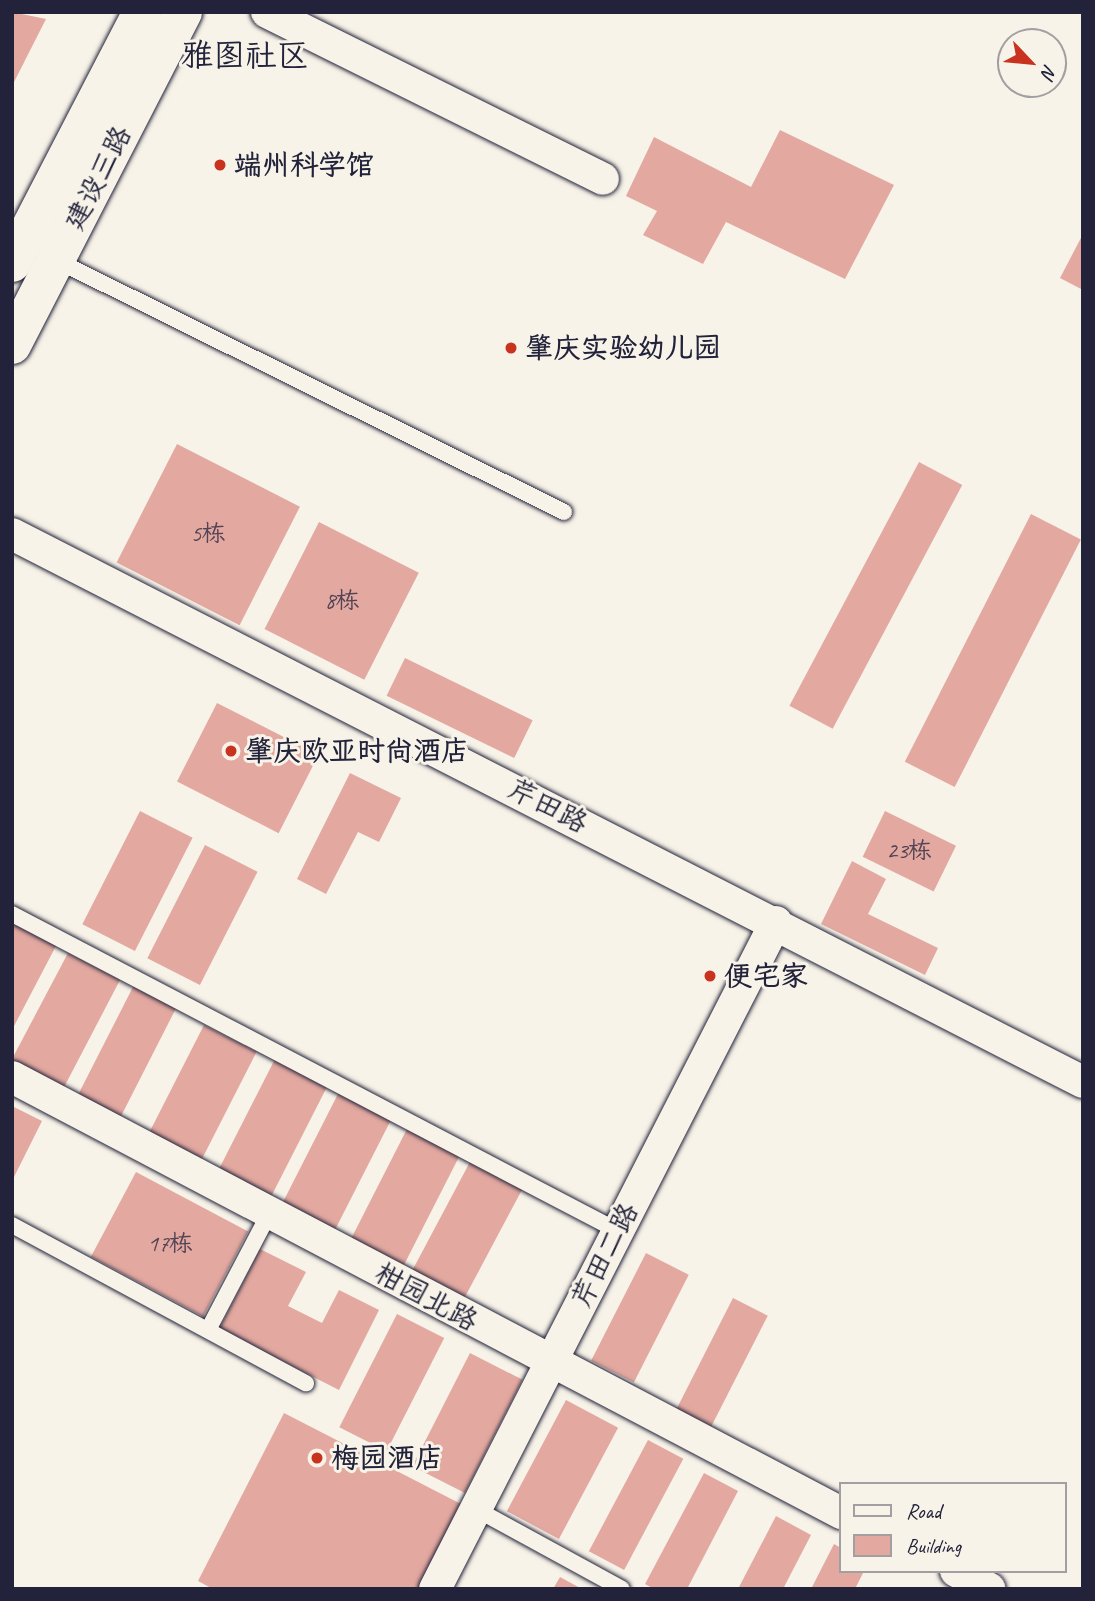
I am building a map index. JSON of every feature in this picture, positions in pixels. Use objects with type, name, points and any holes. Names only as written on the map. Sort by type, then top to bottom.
[{"type":"main road","name":"建设三路","points":[[12,263],[142,12]]},
{"type":"main road","name":"建设三路","points":[[12,345],[183,12]]},
{"type":"street","points":[[267,12],[603,179]]},
{"type":"street","name":"芹田路","points":[[12,534],[775,922],[1083,1082]]},
{"type":"street","name":"芹田二路","points":[[435,1589],[775,922]]},
{"type":"street","name":"柑园北路","points":[[12,1077],[550,1363],[839,1512]]},
{"type":"street","points":[[960,1573],[990,1589]]},
{"type":"lane","points":[[56,260],[564,512]]},
{"type":"lane","points":[[12,914],[618,1231]]},
{"type":"lane","points":[[208,1330],[269,1214]]},
{"type":"lane","points":[[12,1225],[306,1383]]},
{"type":"lane","points":[[475,1509],[622,1589]]},
{"type":"building","points":[[12,12],[46,19],[12,86]]},
{"type":"building","points":[[780,130],[894,185],[845,279],[726,222],[703,264],[643,235],[657,211],[626,196],[654,137],[751,187]]},
{"type":"building","points":[[1083,234],[1083,290],[1060,278]]},
{"type":"building","points":[[177,444],[300,507],[240,625],[117,563]]},
{"type":"building","points":[[919,462],[962,485],[833,729],[789,706]]},
{"type":"building","points":[[1031,514],[1081,539],[955,787],[905,762]]},
{"type":"building","points":[[319,522],[419,573],[364,680],[265,629]]},
{"type":"building","points":[[405,658],[533,720],[514,758],[387,696]]},
{"type":"building","points":[[217,703],[319,755],[279,833],[177,781]]},
{"type":"building","points":[[350,773],[401,798],[379,842],[358,832],[326,894],[297,879]]},
{"type":"building","points":[[140,811],[193,838],[135,951],[82,924]]},
{"type":"building","points":[[885,811],[956,846],[934,891],[863,857]]},
{"type":"building","points":[[205,845],[258,872],[200,985],[147,958]]},
{"type":"building","points":[[852,861],[886,879],[868,914],[938,948],[925,975],[821,924]]},
{"type":"building","points":[[12,921],[57,944],[12,1030]]},
{"type":"building","points":[[68,953],[120,980],[61,1093],[12,1068],[12,1059]]},
{"type":"building","points":[[134,985],[177,1007],[116,1125],[74,1104]]},
{"type":"building","points":[[204,1025],[257,1052],[199,1165],[146,1138]]},
{"type":"building","points":[[275,1059],[328,1086],[270,1199],[217,1172]]},
{"type":"building","points":[[339,1092],[392,1119],[334,1232],[281,1205]]},
{"type":"building","points":[[12,1106],[42,1121],[12,1181]]},
{"type":"building","points":[[408,1127],[461,1154],[403,1267],[350,1240]]},
{"type":"building","points":[[471,1160],[523,1188],[463,1300],[411,1272]]},
{"type":"building","points":[[136,1172],[248,1232],[203,1316],[91,1257]]},
{"type":"building","points":[[260,1249],[306,1272],[288,1306],[322,1323],[339,1290],[379,1310],[339,1390],[219,1329]]},
{"type":"building","points":[[646,1253],[689,1275],[634,1383],[591,1361]]},
{"type":"building","points":[[733,1298],[768,1316],[711,1427],[676,1409]]},
{"type":"building","points":[[397,1314],[444,1338],[387,1451],[339,1427]]},
{"type":"building","points":[[470,1353],[523,1380],[465,1493],[412,1466]]},
{"type":"building","points":[[566,1400],[618,1428],[559,1539],[507,1511]]},
{"type":"building","name":"梅园酒店","points":[[284,1413],[461,1504],[418,1589],[213,1589],[198,1581]]},
{"type":"building","points":[[648,1440],[683,1459],[624,1570],[589,1551]]},
{"type":"building","points":[[704,1473],[738,1491],[687,1589],[654,1589],[645,1584]]},
{"type":"building","points":[[776,1516],[811,1535],[783,1589],[738,1589]]},
{"type":"building","points":[[834,1544],[839,1547],[839,1573],[863,1573],[855,1589],[811,1589]]},
{"type":"building","points":[[560,1577],[582,1589],[553,1589]]},
{"type":"place","name":"端州科学馆","points":[[220,165]]},
{"type":"place","name":"肇庆实验幼儿园","points":[[511,348]]},
{"type":"place","name":"肇庆欧亚时尚酒店","points":[[231,751]]},
{"type":"place","name":"便宅家","points":[[710,976]]},
{"type":"place","name":"梅园酒店","points":[[317,1458]]},
{"type":"district","name":"雅图社区","points":[[245,56]]}]
